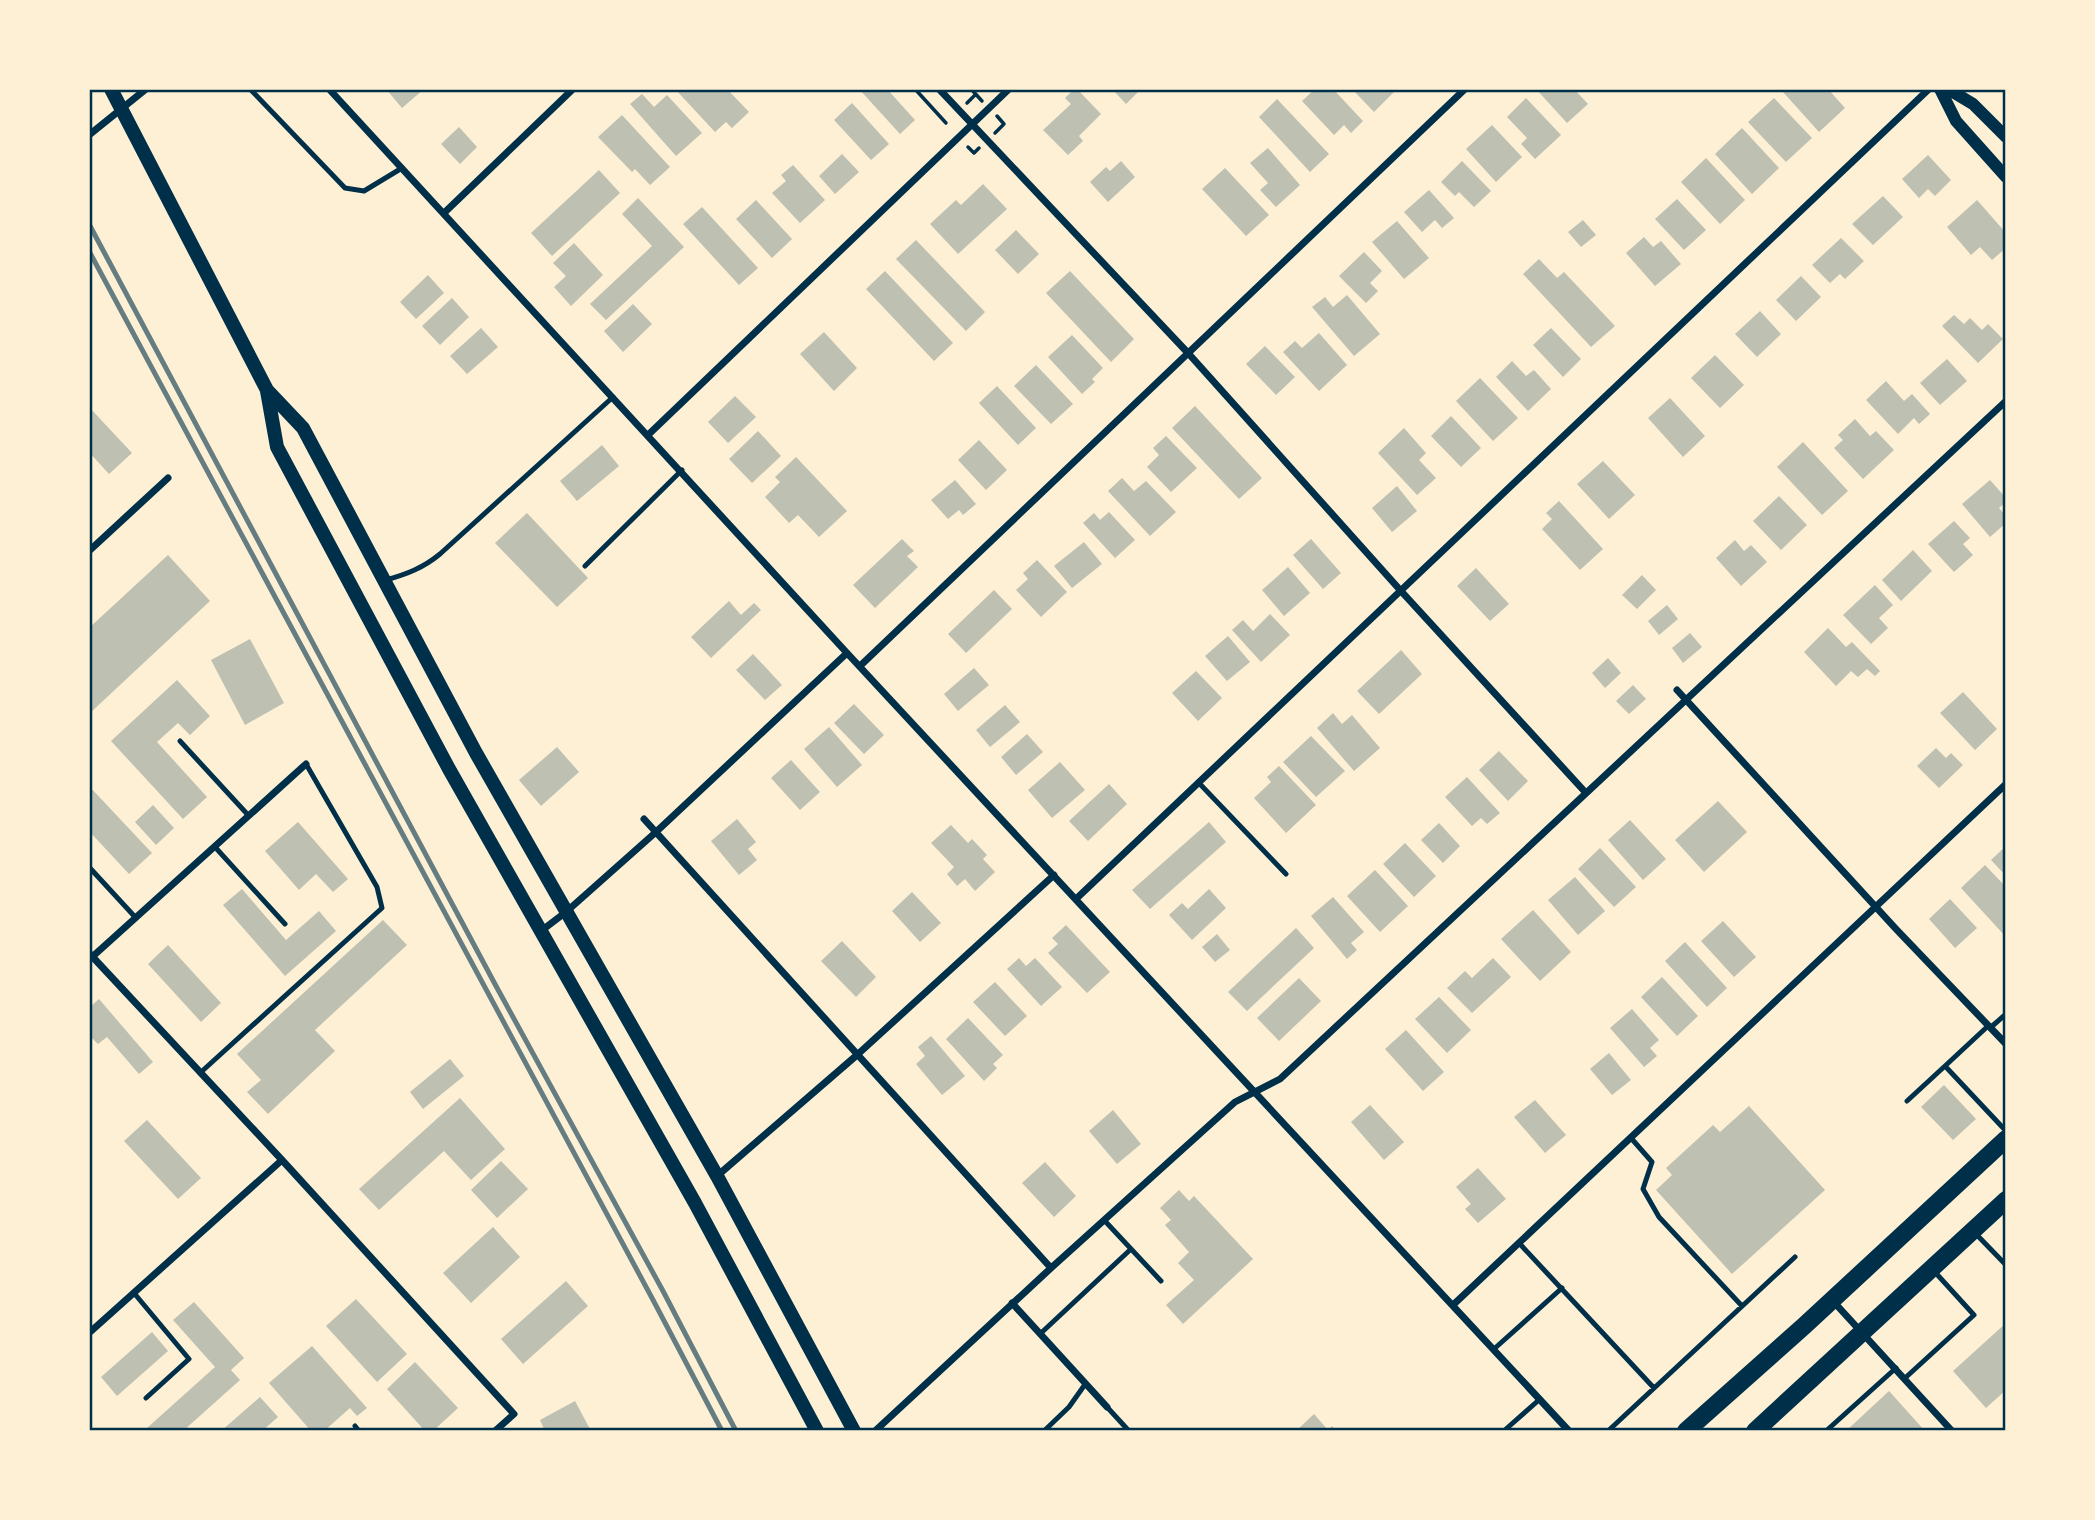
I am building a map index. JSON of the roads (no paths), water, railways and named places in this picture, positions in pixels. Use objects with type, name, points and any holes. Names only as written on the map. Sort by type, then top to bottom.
[{"type":"main road","points":[[111,89],[267,390],[303,428],[476,753],[717,1176],[854,1431]]},
{"type":"main road","points":[[267,390],[277,447],[449,769],[695,1203],[817,1431]]},
{"type":"main road","points":[[1686,1431],[2006,1139]]},
{"type":"main road","points":[[1755,1431],[2006,1200]]},
{"type":"street","points":[[89,135],[146,89]]},
{"type":"street","points":[[330,89],[1569,1431]]},
{"type":"street","points":[[444,214],[573,89]]},
{"type":"street","points":[[939,89],[1188,353],[1586,793]]},
{"type":"street","points":[[648,435],[1009,89]]},
{"type":"street","points":[[860,666],[1465,89]]},
{"type":"street","points":[[1076,899],[1929,89]]},
{"type":"street","points":[[1940,89],[1956,121],[2006,177]]},
{"type":"street","points":[[1948,89],[1973,104],[2006,137]]},
{"type":"street","points":[[875,1431],[1235,1102],[1280,1079],[2006,401]]},
{"type":"street","points":[[89,551],[168,478]]},
{"type":"street","points":[[541,932],[656,832],[848,653]]},
{"type":"street","points":[[1677,690],[2006,1044]]},
{"type":"street","points":[[306,764],[136,918],[90,956],[282,1160],[514,1414],[495,1431]]},
{"type":"street","points":[[1453,1305],[2006,785]]},
{"type":"street","points":[[644,819],[1051,1268]]},
{"type":"street","points":[[717,1176],[857,1055],[1054,875]]},
{"type":"street","points":[[89,1334],[282,1160]]},
{"type":"street","points":[[1832,1300],[1952,1431]]},
{"type":"street","points":[[1012,1303],[1107,1407]]},
{"type":"lane","points":[[250,89],[345,188],[364,191],[402,168]]},
{"type":"lane","points":[[384,580],[412,573],[425,566],[613,397]]},
{"type":"lane","points":[[585,566],[681,470]]},
{"type":"lane","points":[[180,741],[249,816]]},
{"type":"lane","points":[[200,1073],[382,908],[377,887],[306,764]]},
{"type":"lane","points":[[1198,782],[1286,874]]},
{"type":"lane","points":[[215,847],[285,924]]},
{"type":"lane","points":[[89,867],[136,918]]},
{"type":"lane","points":[[1907,1101],[2006,1014]]},
{"type":"lane","points":[[1945,1066],[2006,1131]]},
{"type":"lane","points":[[1631,1138],[1652,1161],[1643,1189],[1660,1217],[1742,1306]]},
{"type":"lane","points":[[1104,1220],[1161,1280]]},
{"type":"lane","points":[[1973,1231],[2006,1265]]},
{"type":"lane","points":[[1519,1242],[1654,1388]]},
{"type":"lane","points":[[1040,1334],[1131,1249]]},
{"type":"lane","points":[[1608,1431],[1795,1257]]},
{"type":"lane","points":[[1905,1379],[1974,1315],[1931,1269]]},
{"type":"lane","points":[[1494,1349],[1562,1288]]},
{"type":"lane","points":[[134,1293],[190,1359],[146,1398]]},
{"type":"lane","points":[[1826,1431],[1896,1368]]},
{"type":"lane","points":[[1044,1431],[1069,1408],[1086,1383]]},
{"type":"lane","points":[[1508,1431],[1506,1429],[1540,1399]]},
{"type":"lane","points":[[1107,1407],[1129,1431]]},
{"type":"railway","points":[[89,224],[736,1431]]},
{"type":"railway","points":[[89,251],[722,1431]]}]
